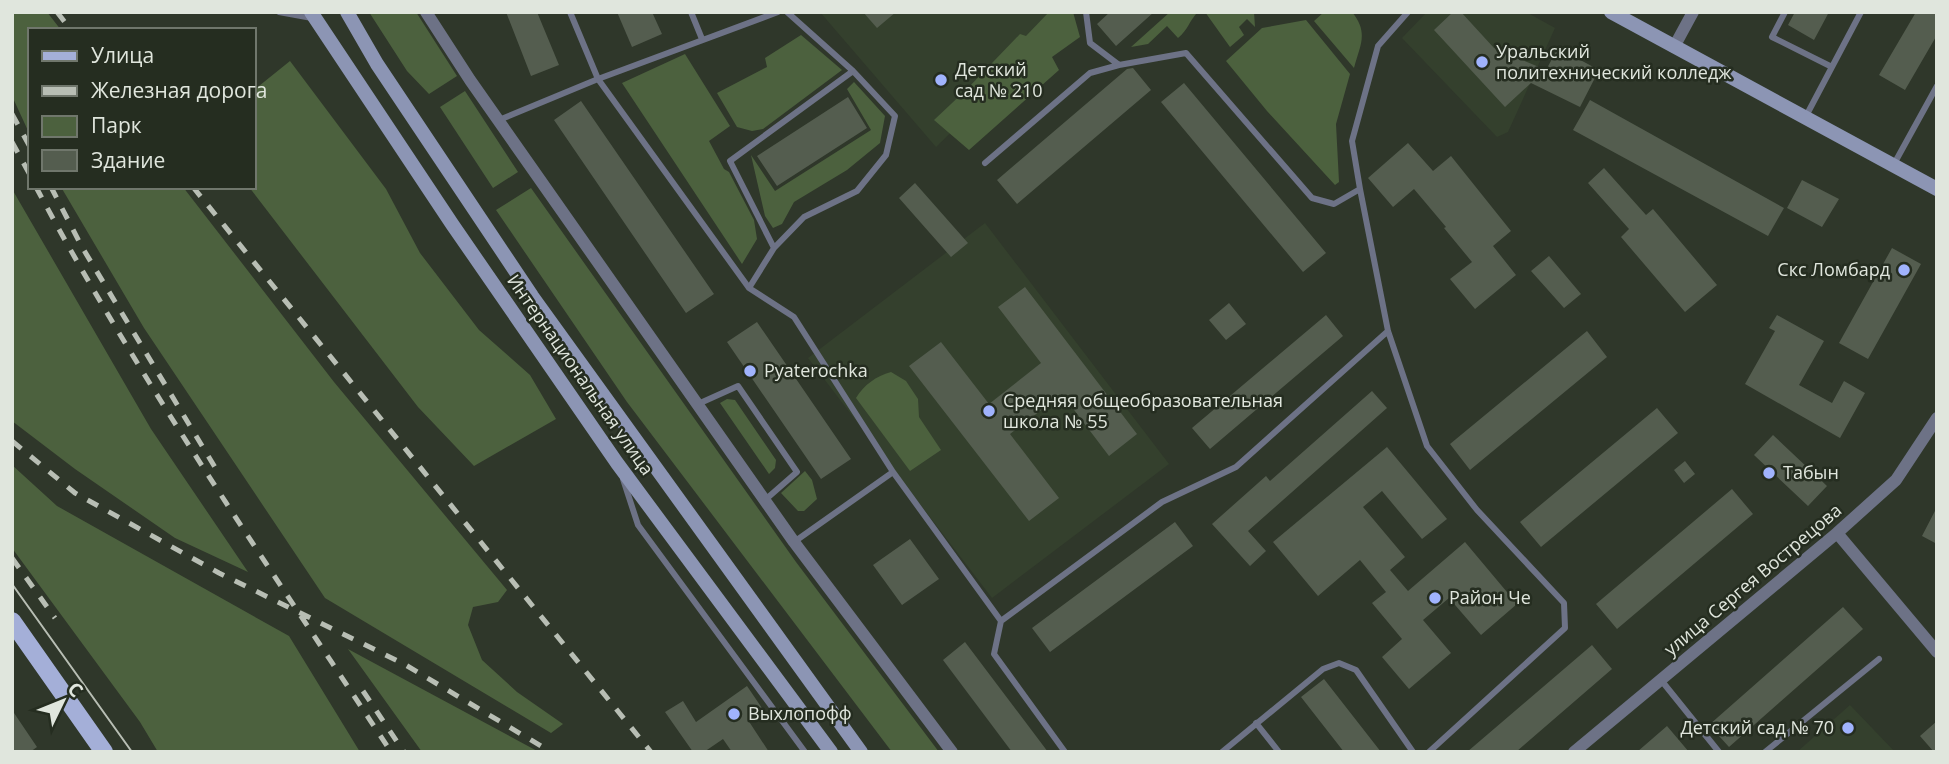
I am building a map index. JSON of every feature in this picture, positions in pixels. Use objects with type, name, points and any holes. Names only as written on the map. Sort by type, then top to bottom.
[{"type":"main road","name":"Интернациональная улица","points":[[347,12],[377,64],[532,296],[861,752]]},
{"type":"main road","points":[[1611,12],[1937,189]]},
{"type":"main road","name":"Интернациональная улица","points":[[312,15],[619,466],[831,752]]},
{"type":"main road","points":[[12,621],[104,752]]},
{"type":"street","points":[[426,12],[470,80],[794,542],[952,752]]},
{"type":"street","points":[[1674,47],[1693,12]]},
{"type":"street","name":"улица Сергея Вострецова","points":[[1574,752],[1837,533],[1896,480],[1937,418]]},
{"type":"street","points":[[1837,533],[1937,652]]},
{"type":"lane","points":[[279,12],[312,15]]},
{"type":"lane","points":[[570,12],[598,79],[749,288],[794,317],[893,472],[1001,621]]},
{"type":"lane","points":[[691,12],[702,39]]},
{"type":"lane","points":[[499,120],[598,79],[778,12]]},
{"type":"lane","points":[[749,288],[774,248],[804,217],[857,191],[886,155],[895,116],[853,71],[787,12]]},
{"type":"lane","points":[[1086,12],[1090,43],[1119,65]]},
{"type":"lane","points":[[1408,12],[1378,47],[1352,141],[1388,331],[1427,446],[1477,510],[1564,603],[1565,628],[1429,752]]},
{"type":"lane","points":[[1785,12],[1772,37],[1832,67]]},
{"type":"lane","points":[[1805,118],[1861,12]]},
{"type":"lane","points":[[985,163],[1090,73],[1186,53],[1312,198],[1334,204],[1360,189]]},
{"type":"lane","points":[[774,248],[730,161],[853,71]]},
{"type":"lane","points":[[1893,166],[1937,86]]},
{"type":"lane","points":[[1065,752],[994,654],[1001,621],[1162,502],[1236,467],[1388,331]]},
{"type":"lane","points":[[697,405],[738,386],[796,472],[765,500]]},
{"type":"lane","points":[[619,466],[638,525],[805,752]]},
{"type":"lane","points":[[794,542],[893,472]]},
{"type":"lane","points":[[1765,752],[1879,659]]},
{"type":"lane","points":[[1222,752],[1323,669],[1339,663],[1356,670],[1413,752]]},
{"type":"lane","points":[[1661,680],[1719,752]]},
{"type":"lane","points":[[1256,723],[1279,752]]},
{"type":"shaded area","name":"Детский сад № 210","points":[[820,12],[1072,12],[1073,13],[936,147]]},
{"type":"shaded area","name":"Уральский политехнический колледж","points":[[1427,12],[1526,12],[1555,28],[1508,132],[1497,137],[1402,38]]},
{"type":"shaded area","name":"Средняя общеобразовательная школа № 55","points":[[985,223],[1169,464],[992,598],[808,358]]},
{"type":"shaded area","name":"Детский сад № 70","points":[[1850,705],[1895,752],[1797,752]]},
{"type":"green space","points":[[12,12],[47,12],[59,28],[28,28],[28,131],[12,96]]},
{"type":"green space","points":[[369,12],[416,12],[457,76],[429,94],[407,71]]},
{"type":"green space","points":[[1049,12],[1073,12],[1080,37],[1052,57],[1059,70],[969,150],[934,120],[1020,34],[1026,36]]},
{"type":"green space","points":[[1170,12],[1198,12],[1178,38],[1167,26],[1148,44],[1131,47]]},
{"type":"green space","points":[[1205,12],[1254,12],[1255,27],[1247,19],[1239,27],[1244,35],[1230,47]]},
{"type":"green space","points":[[1324,12],[1352,12],[1357,19],[1362,39],[1354,68],[1314,21]]},
{"type":"green space","points":[[1306,20],[1350,74],[1336,124],[1339,182],[1335,185],[1267,111],[1226,61],[1262,28]]},
{"type":"green space","points":[[801,35],[842,70],[763,129],[752,131],[737,127],[717,93],[767,67],[765,58]]},
{"type":"green space","points":[[685,54],[730,126],[709,141],[754,220],[757,239],[742,264],[622,83]]},
{"type":"green space","points":[[290,61],[386,189],[420,253],[479,330],[530,375],[556,419],[474,466],[418,407],[251,189],[256,189],[256,88]]},
{"type":"green space","points":[[854,82],[885,116],[880,143],[847,170],[794,202],[782,224],[773,228],[765,216],[751,155],[775,191],[871,130],[847,89]]},
{"type":"green space","points":[[465,91],[518,172],[493,188],[440,107]]},
{"type":"green space","points":[[531,188],[796,562],[939,752],[892,752],[627,402],[496,210]]},
{"type":"green space","points":[[12,189],[151,429],[248,572],[175,538],[75,469],[12,421]]},
{"type":"green space","points":[[62,189],[185,189],[334,382],[507,590],[498,602],[473,607],[468,625],[482,660],[517,692],[563,724],[551,733],[325,598],[144,328]]},
{"type":"green space","points":[[891,372],[906,381],[918,399],[919,417],[941,450],[910,471],[856,398],[871,382]]},
{"type":"green space","points":[[727,399],[735,400],[776,460],[775,468],[769,474],[720,403]]},
{"type":"green space","points":[[12,465],[57,506],[289,636],[360,752],[158,752],[140,722],[12,548]]},
{"type":"green space","points":[[805,471],[812,480],[817,499],[804,511],[798,511],[781,493]]},
{"type":"green space","points":[[348,649],[372,662],[539,752],[422,752]]},
{"type":"building","points":[[506,12],[537,12],[559,65],[531,76]]},
{"type":"building","points":[[617,12],[652,12],[662,34],[632,47]]},
{"type":"building","points":[[863,12],[896,12],[877,28]]},
{"type":"building","points":[[1110,12],[1154,12],[1116,46],[1097,24]]},
{"type":"building","points":[[1453,12],[1461,12],[1494,48],[1546,70],[1558,48],[1599,70],[1580,107],[1531,83],[1505,107],[1434,30]]},
{"type":"building","points":[[1795,12],[1829,12],[1814,40],[1788,25]]},
{"type":"building","points":[[1916,12],[1937,12],[1937,35],[1905,90],[1879,75]]},
{"type":"building","points":[[1133,68],[1151,90],[1017,204],[997,180],[1127,69]]},
{"type":"building","points":[[1184,83],[1326,253],[1303,272],[1161,102]]},
{"type":"building","points":[[848,97],[867,128],[777,186],[757,156]]},
{"type":"building","points":[[1590,100],[1784,208],[1768,236],[1573,130]]},
{"type":"building","points":[[581,101],[714,294],[686,313],[554,120]]},
{"type":"building","points":[[1408,143],[1433,171],[1451,156],[1511,231],[1493,246],[1516,275],[1475,309],[1450,279],[1472,262],[1444,228],[1446,227],[1414,189],[1393,207],[1368,178]]},
{"type":"building","points":[[1604,168],[1646,215],[1653,209],[1717,285],[1685,312],[1621,237],[1629,229],[1588,183]]},
{"type":"building","points":[[1802,180],[1839,199],[1822,227],[1787,208]]},
{"type":"building","points":[[915,183],[968,243],[951,257],[899,198]]},
{"type":"building","points":[[1892,248],[1921,264],[1868,359],[1839,343]]},
{"type":"building","points":[[1549,256],[1581,294],[1564,308],[1531,271]]},
{"type":"building","points":[[1025,287],[1137,434],[1109,456],[1062,394],[1010,434],[1059,498],[1029,521],[909,366],[941,342],[989,404],[1041,363],[998,307]]},
{"type":"building","points":[[1229,303],[1246,324],[1226,340],[1209,320]]},
{"type":"building","points":[[1326,315],[1343,336],[1210,449],[1192,428]]},
{"type":"building","points":[[1777,315],[1824,341],[1799,385],[1832,403],[1844,381],[1865,393],[1840,438],[1745,384],[1775,331],[1769,328]]},
{"type":"building","points":[[757,322],[851,459],[821,479],[727,342]]},
{"type":"building","points":[[1587,331],[1607,357],[1470,470],[1450,444]]},
{"type":"building","points":[[1372,391],[1387,408],[1248,531],[1266,551],[1250,566],[1212,524],[1266,476],[1270,481]]},
{"type":"building","points":[[1657,408],[1678,433],[1541,547],[1520,522]]},
{"type":"building","points":[[1773,435],[1827,486],[1808,506],[1754,455]]},
{"type":"building","points":[[1387,447],[1447,519],[1422,539],[1382,491],[1363,507],[1405,557],[1390,570],[1408,591],[1465,542],[1517,604],[1481,635],[1449,598],[1423,620],[1451,653],[1409,689],[1382,657],[1402,639],[1372,603],[1386,592],[1360,560],[1318,596],[1273,542]]},
{"type":"building","points":[[1685,461],[1695,474],[1684,483],[1674,470]]},
{"type":"building","points":[[1732,489],[1753,514],[1617,629],[1596,604]]},
{"type":"building","points":[[1937,507],[1937,544],[1922,536]]},
{"type":"building","points":[[1175,522],[1193,546],[1050,652],[1032,628]]},
{"type":"building","points":[[910,539],[939,579],[902,605],[873,565]]},
{"type":"building","points":[[1843,607],[1863,629],[1729,747],[1709,725]]},
{"type":"building","points":[[965,642],[1048,752],[1012,752],[943,660]]},
{"type":"building","points":[[1592,645],[1612,669],[1516,752],[1467,752]]},
{"type":"building","points":[[1324,679],[1381,752],[1344,752],[1301,697]]},
{"type":"building","points":[[747,686],[764,711],[748,720],[769,752],[732,752],[723,739],[704,752],[693,752],[665,712],[683,701],[696,722]]},
{"type":"building","points":[[12,710],[37,747],[30,752],[12,752]]},
{"type":"building","points":[[1937,721],[1937,752],[1934,752],[1920,736]]},
{"type":"building","points":[[1667,726],[1689,752],[1637,752]]},
{"type":"tram line","points":[[12,584],[132,752]]},
{"type":"railway","points":[[57,12],[69,28]]},
{"type":"railway","points":[[12,114],[28,143]]},
{"type":"railway","points":[[12,142],[28,171]]},
{"type":"railway","points":[[37,189],[76,260],[162,403],[391,752]]},
{"type":"railway","points":[[52,189],[82,247],[216,469]]},
{"type":"railway","points":[[195,189],[651,752]]},
{"type":"railway","points":[[12,441],[75,493],[219,573],[404,664],[551,752]]},
{"type":"railway","points":[[12,558],[55,618]]},
{"type":"railway","points":[[363,691],[404,752]]},
{"type":"place","name":"Уральский политехнический колледж","points":[[1482,62]]},
{"type":"place","name":"Детский сад № 210","points":[[941,80]]},
{"type":"place","name":"Скс Ломбард","points":[[1904,270]]},
{"type":"place","name":"Pyaterochka","points":[[750,371]]},
{"type":"place","name":"Средняя общеобразовательная школа № 55","points":[[989,411]]},
{"type":"place","name":"Табын","points":[[1769,473]]},
{"type":"place","name":"Район Че","points":[[1435,598]]},
{"type":"place","name":"Выхлопофф","points":[[734,714]]},
{"type":"place","name":"Детский сад № 70","points":[[1848,728]]}]
